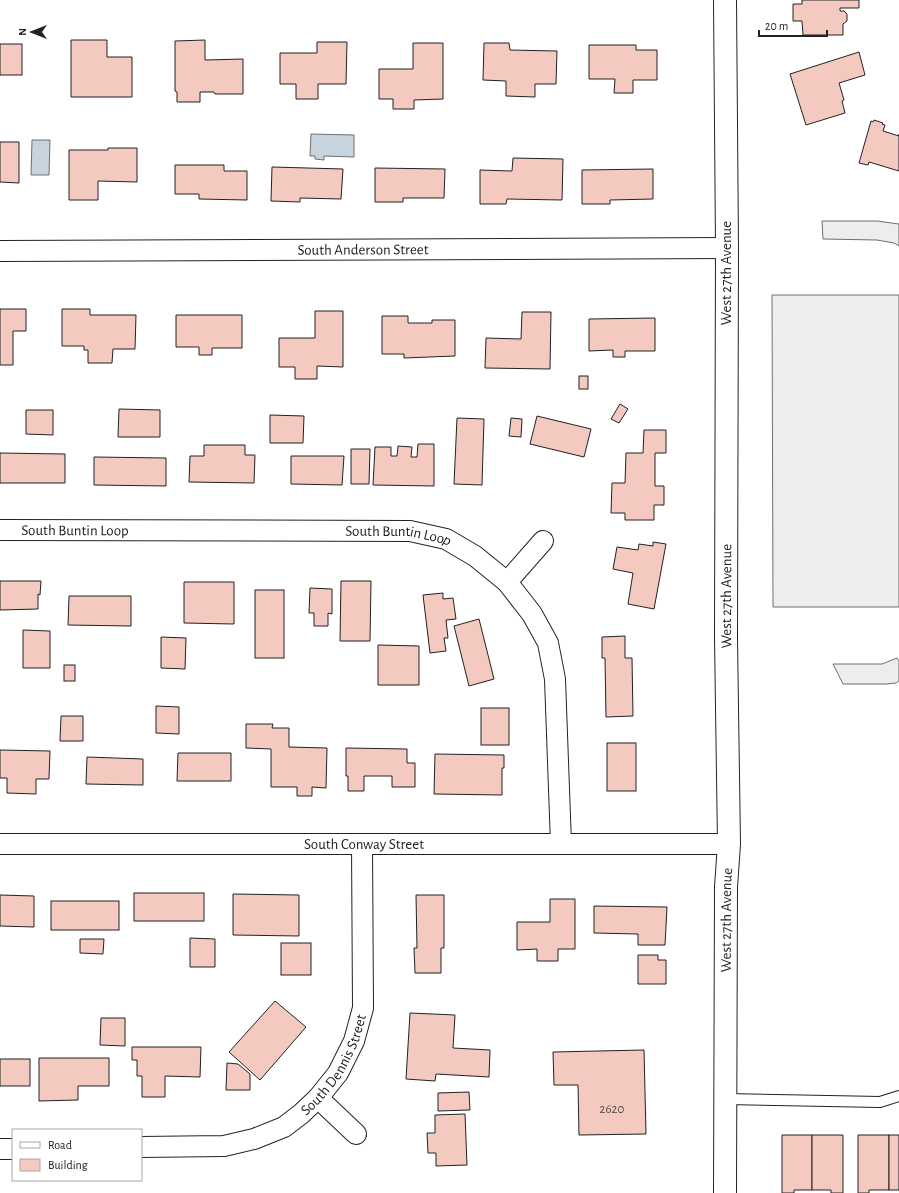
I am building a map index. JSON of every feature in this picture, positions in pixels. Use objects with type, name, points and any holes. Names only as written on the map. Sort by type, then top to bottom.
[{"type":"main road","name":"West 27th Avenue","points":[[725,0],[726,638],[729,844],[726,887],[725,1193]]},
{"type":"street","name":"South Anderson Street","points":[[0,251],[726,248]]},
{"type":"street","name":"South Buntin Loop","points":[[0,530],[410,531],[446,539],[475,556],[507,582],[532,614],[548,643],[555,679],[561,844]]},
{"type":"street","points":[[507,582],[543,541]]},
{"type":"street","name":"South Conway Street","points":[[0,844],[729,844]]},
{"type":"street","name":"South Dennis Street","points":[[142,1147],[224,1146],[254,1139],[284,1127],[302,1114],[318,1098],[338,1073],[354,1041],[363,1008],[362,844]]},
{"type":"street","points":[[318,1098],[356,1134]]},
{"type":"street","points":[[0,1149],[12,1149]]},
{"type":"lane","points":[[725,1100],[880,1102],[899,1096]]},
{"type":"shaded area","points":[[311,134],[354,135],[354,157],[324,156],[324,160],[315,159],[315,156],[310,156]]},
{"type":"shaded area","points":[[32,140],[50,140],[49,175],[31,175]]},
{"type":"shaded area","points":[[822,221],[877,221],[899,224],[899,246],[894,243],[877,240],[823,239]]},
{"type":"shaded area","points":[[772,295],[899,295],[899,607],[773,607]]},
{"type":"shaded area","points":[[897,658],[899,661],[899,681],[896,683],[886,684],[843,684],[833,664],[882,664]]},
{"type":"building","points":[[802,0],[859,0],[859,8],[840,8],[840,11],[844,11],[847,14],[847,21],[843,24],[843,35],[803,35],[802,21],[793,21],[793,4],[802,4]]},
{"type":"building","points":[[71,40],[107,40],[107,57],[132,57],[132,97],[71,97]]},
{"type":"building","points":[[205,40],[205,60],[243,59],[243,94],[215,94],[214,92],[200,92],[200,102],[177,102],[177,92],[175,91],[175,41]]},
{"type":"building","points":[[317,42],[347,42],[346,84],[318,84],[318,99],[296,99],[296,84],[280,84],[280,53],[317,53]]},
{"type":"building","points":[[413,43],[443,43],[443,99],[414,100],[414,109],[393,109],[393,99],[379,99],[379,69],[413,69]]},
{"type":"building","points":[[484,43],[509,43],[510,50],[557,51],[556,84],[535,84],[535,97],[506,96],[506,81],[483,80]]},
{"type":"building","points":[[0,44],[22,44],[22,75],[0,75]]},
{"type":"building","points":[[589,45],[636,45],[636,50],[657,50],[657,80],[633,80],[633,93],[614,93],[615,79],[589,79]]},
{"type":"building","points":[[859,52],[865,75],[839,83],[844,100],[842,101],[845,113],[806,125],[790,74]]},
{"type":"building","points":[[874,120],[885,125],[883,131],[899,136],[899,171],[869,162],[868,165],[859,163],[871,121],[873,122]]},
{"type":"building","points":[[0,142],[19,142],[19,183],[0,182]]},
{"type":"building","points":[[108,148],[137,148],[137,182],[98,181],[98,200],[69,200],[69,150],[108,150]]},
{"type":"building","points":[[513,158],[563,159],[562,200],[507,199],[506,204],[480,204],[480,170],[512,171]]},
{"type":"building","points":[[175,165],[224,165],[224,171],[247,171],[247,200],[199,199],[199,194],[175,194]]},
{"type":"building","points":[[272,167],[343,169],[341,199],[300,198],[300,202],[271,201]]},
{"type":"building","points":[[375,168],[445,169],[444,198],[403,198],[403,202],[375,202]]},
{"type":"building","points":[[653,169],[653,199],[610,200],[610,204],[582,204],[582,170]]},
{"type":"building","points":[[0,309],[26,309],[26,331],[13,331],[13,365],[0,365]]},
{"type":"building","points":[[62,309],[90,309],[90,315],[136,315],[135,349],[113,349],[112,363],[88,363],[88,350],[84,350],[84,346],[62,346]]},
{"type":"building","points":[[315,311],[343,311],[343,367],[317,366],[317,379],[295,379],[295,367],[279,367],[279,338],[315,338]]},
{"type":"building","points":[[522,312],[551,312],[550,369],[485,368],[486,338],[521,339]]},
{"type":"building","points":[[176,315],[242,315],[242,348],[212,348],[212,355],[199,355],[199,347],[176,347]]},
{"type":"building","points":[[382,316],[408,316],[408,323],[432,323],[432,320],[455,320],[455,356],[404,358],[404,354],[382,354]]},
{"type":"building","points":[[655,318],[655,351],[625,351],[625,357],[613,357],[613,350],[589,351],[589,319]]},
{"type":"building","points":[[579,376],[588,376],[588,389],[579,389]]},
{"type":"building","points":[[620,404],[628,409],[619,423],[611,419]]},
{"type":"building","points":[[119,409],[160,410],[160,437],[118,437]]},
{"type":"building","points":[[26,410],[53,410],[53,435],[26,434]]},
{"type":"building","points":[[270,415],[304,416],[303,443],[270,443]]},
{"type":"building","points":[[537,416],[591,429],[584,457],[530,444]]},
{"type":"building","points":[[457,418],[484,419],[482,485],[454,484]]},
{"type":"building","points":[[511,418],[522,419],[521,437],[509,436]]},
{"type":"building","points":[[644,430],[666,430],[666,453],[655,453],[655,486],[664,486],[664,505],[654,505],[654,520],[625,520],[625,513],[611,513],[612,483],[625,483],[626,453],[643,453]]},
{"type":"building","points":[[418,444],[434,444],[434,486],[373,485],[375,447],[391,447],[391,456],[397,456],[398,446],[412,447],[411,457],[417,457]]},
{"type":"building","points":[[204,445],[245,445],[245,455],[255,455],[254,483],[189,482],[190,456],[204,456]]},
{"type":"building","points":[[351,449],[370,449],[369,484],[351,484]]},
{"type":"building","points":[[0,453],[65,454],[65,483],[0,483]]},
{"type":"building","points":[[291,456],[344,456],[342,485],[291,484]]},
{"type":"building","points":[[94,457],[166,458],[166,486],[94,485]]},
{"type":"building","points":[[653,542],[666,544],[654,609],[628,604],[633,573],[613,569],[617,547],[638,550],[639,544],[653,546]]},
{"type":"building","points":[[0,581],[41,581],[40,595],[38,594],[38,609],[0,610]]},
{"type":"building","points":[[341,581],[371,581],[370,641],[340,641]]},
{"type":"building","points":[[184,582],[234,582],[234,624],[184,623]]},
{"type":"building","points":[[310,588],[332,589],[332,614],[328,613],[328,626],[314,626],[314,613],[309,613]]},
{"type":"building","points":[[255,590],[284,590],[284,658],[255,658]]},
{"type":"building","points":[[443,593],[443,599],[453,598],[456,619],[446,620],[448,638],[444,638],[446,651],[430,653],[423,595]]},
{"type":"building","points":[[69,596],[131,596],[131,626],[68,625]]},
{"type":"building","points":[[479,619],[494,679],[469,686],[454,626]]},
{"type":"building","points":[[23,630],[50,631],[50,668],[23,668]]},
{"type":"building","points":[[625,636],[625,658],[632,658],[633,716],[606,717],[605,658],[602,658],[602,637]]},
{"type":"building","points":[[161,637],[186,638],[185,669],[161,668]]},
{"type":"building","points":[[378,645],[419,646],[419,685],[378,685]]},
{"type":"building","points":[[64,665],[75,665],[75,681],[64,681]]},
{"type":"building","points":[[156,706],[179,707],[179,734],[156,733]]},
{"type":"building","points":[[481,708],[509,708],[509,745],[481,745]]},
{"type":"building","points":[[61,716],[83,716],[83,741],[60,741]]},
{"type":"building","points":[[246,724],[273,724],[272,728],[289,728],[289,747],[327,748],[326,788],[312,787],[312,796],[297,796],[297,787],[271,787],[271,749],[246,748]]},
{"type":"building","points":[[607,743],[636,743],[636,791],[607,791]]},
{"type":"building","points":[[346,748],[407,749],[407,763],[415,763],[415,787],[392,787],[392,776],[364,776],[364,791],[348,791],[348,776],[346,776]]},
{"type":"building","points":[[0,750],[50,751],[49,779],[36,779],[36,794],[7,793],[7,778],[0,778]]},
{"type":"building","points":[[178,753],[231,753],[231,781],[177,781]]},
{"type":"building","points":[[435,754],[504,755],[504,768],[502,768],[502,795],[434,794]]},
{"type":"building","points":[[87,757],[143,759],[143,785],[86,784]]},
{"type":"building","points":[[134,893],[204,893],[204,921],[134,921]]},
{"type":"building","points":[[233,894],[299,895],[299,936],[233,935]]},
{"type":"building","points":[[0,895],[34,896],[34,927],[0,926]]},
{"type":"building","points":[[416,895],[444,895],[444,948],[441,948],[441,973],[415,973],[414,948],[417,948]]},
{"type":"building","points":[[550,899],[575,899],[575,949],[558,949],[558,961],[537,961],[537,949],[517,950],[517,922],[550,922]]},
{"type":"building","points":[[51,901],[119,901],[119,930],[51,930]]},
{"type":"building","points":[[594,906],[667,907],[665,945],[638,945],[638,934],[594,933]]},
{"type":"building","points":[[190,938],[215,939],[215,967],[190,967]]},
{"type":"building","points":[[80,939],[104,939],[103,954],[80,953]]},
{"type":"building","points":[[281,943],[311,943],[311,975],[281,975]]},
{"type":"building","points":[[638,955],[658,955],[658,960],[666,960],[666,984],[638,984]]},
{"type":"building","points":[[275,1001],[306,1027],[260,1080],[229,1052]]},
{"type":"building","points":[[410,1013],[455,1015],[453,1048],[490,1050],[489,1077],[436,1074],[435,1081],[406,1079]]},
{"type":"building","points":[[101,1018],[125,1018],[125,1046],[100,1045]]},
{"type":"building","points":[[132,1047],[201,1047],[200,1077],[165,1076],[165,1097],[142,1097],[142,1076],[137,1076],[137,1060],[132,1060]]},
{"type":"building","points":[[644,1050],[646,1134],[579,1135],[578,1085],[554,1085],[553,1052]]},
{"type":"building","points":[[39,1058],[109,1058],[109,1086],[78,1086],[78,1100],[39,1101]]},
{"type":"building","points":[[0,1059],[30,1059],[30,1086],[0,1086]]},
{"type":"building","points":[[227,1063],[238,1064],[250,1074],[250,1090],[226,1090]]},
{"type":"building","points":[[469,1092],[470,1110],[438,1111],[438,1093]]},
{"type":"building","points":[[465,1114],[467,1165],[436,1166],[436,1153],[428,1153],[427,1133],[435,1133],[435,1115]]},
{"type":"building","points":[[782,1135],[812,1135],[812,1190],[794,1190],[794,1193],[782,1193]]},
{"type":"building","points":[[812,1135],[843,1135],[843,1193],[831,1193],[831,1190],[812,1190]]},
{"type":"building","points":[[858,1135],[889,1135],[889,1190],[869,1190],[869,1193],[858,1193]]},
{"type":"building","points":[[889,1135],[899,1135],[899,1190],[889,1190]]}]
